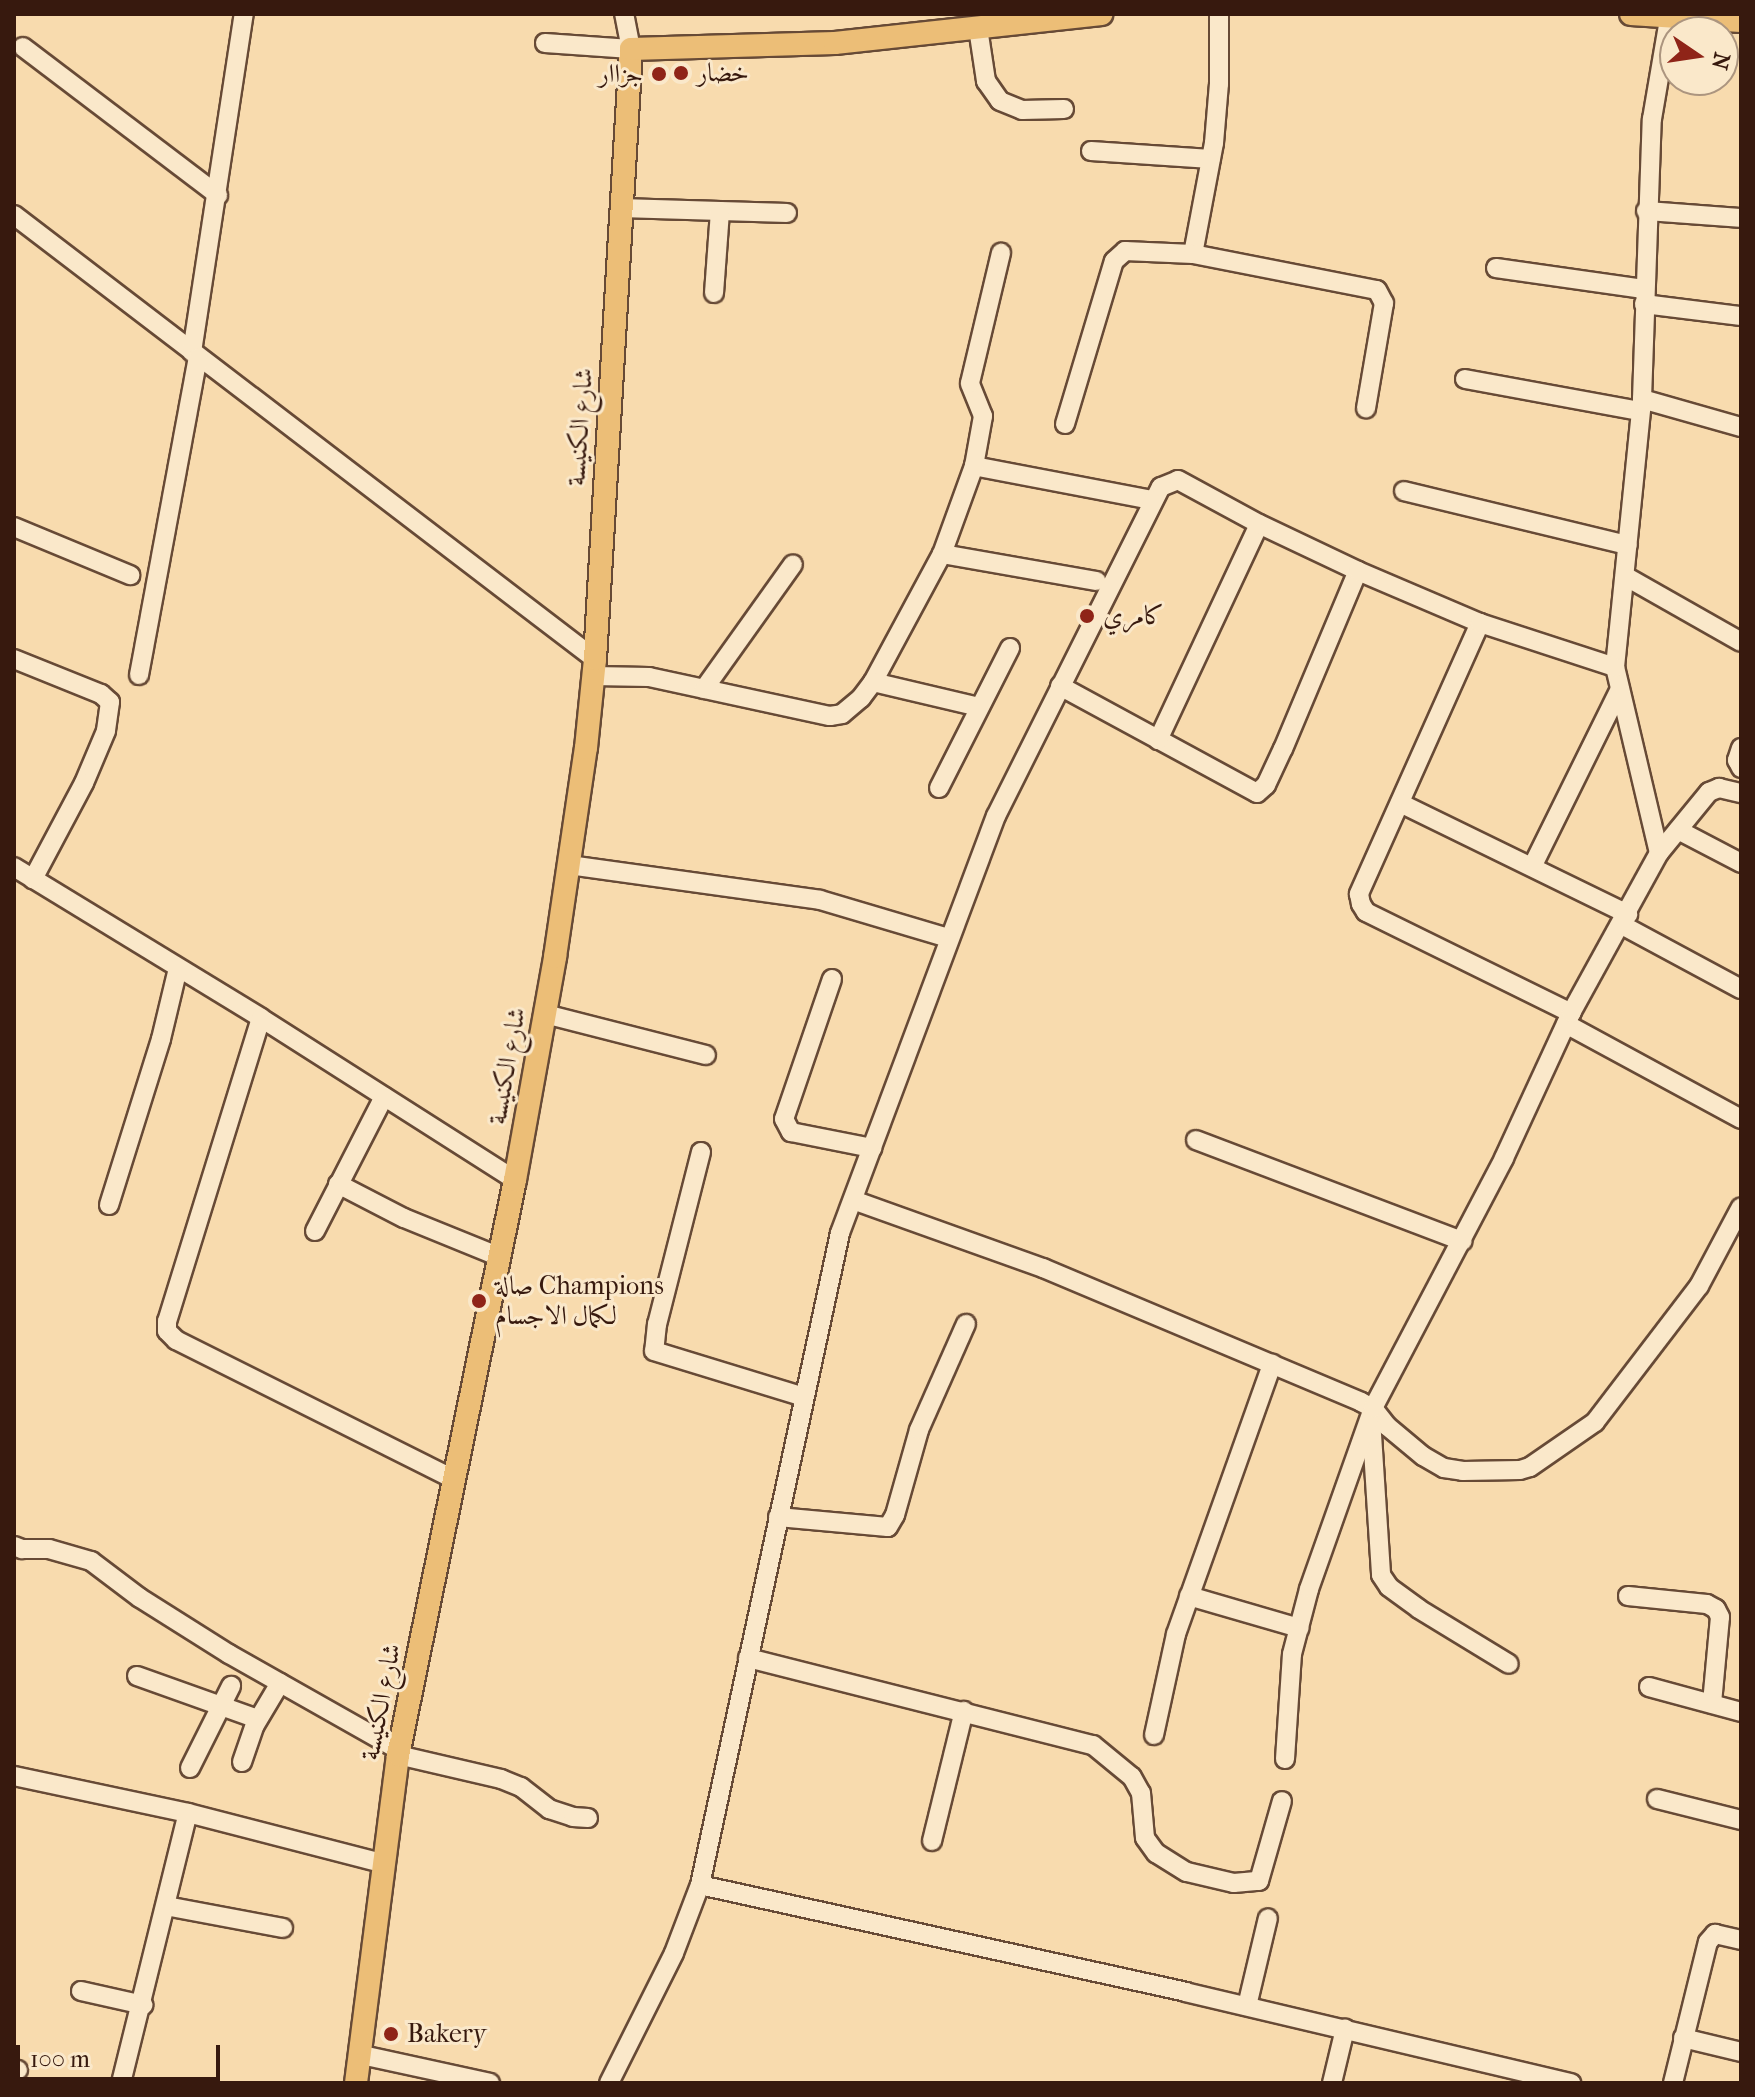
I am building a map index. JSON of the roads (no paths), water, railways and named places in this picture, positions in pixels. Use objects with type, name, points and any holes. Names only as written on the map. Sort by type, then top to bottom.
[{"type":"main road","points":[[631,49],[812,45],[989,22],[1101,14]]},
{"type":"main road","points":[[1631,14],[1670,16]]},
{"type":"main road","name":"شارع الكنيسة","points":[[356,2083],[362,2055],[382,1863],[399,1752],[515,1180],[569,865],[594,668],[631,49]]},
{"type":"street","points":[[139,675],[195,354],[244,14]]},
{"type":"street","points":[[545,43],[631,49],[624,14]]},
{"type":"street","points":[[1193,254],[1211,159],[1219,84],[1219,14]]},
{"type":"street","points":[[989,22],[986,81],[1000,101],[1022,110],[1064,109]]},
{"type":"street","points":[[23,47],[218,195]]},
{"type":"street","points":[[1659,79],[1652,119],[1646,211],[1641,405],[1615,667],[1659,853]]},
{"type":"street","points":[[1091,151],[1211,159]]},
{"type":"street","points":[[621,208],[787,213]]},
{"type":"street","points":[[714,293],[720,211]]},
{"type":"street","points":[[1646,211],[1741,218]]},
{"type":"street","points":[[14,215],[594,668],[836,716],[855,704],[873,682],[942,554],[974,466],[983,416],[970,383],[1001,253]]},
{"type":"street","points":[[1065,424],[1119,253],[1193,254],[1377,290],[1384,303],[1366,408]]},
{"type":"street","points":[[1496,268],[1741,316]]},
{"type":"street","points":[[1465,379],[1641,405],[1741,427]]},
{"type":"street","points":[[974,466],[1153,500]]},
{"type":"street","points":[[609,2083],[674,1953],[700,1885],[840,1233],[996,816],[1153,500],[1166,482],[1178,480],[1259,524],[1358,571],[1480,623],[1615,667]]},
{"type":"street","points":[[1404,491],[1628,545]]},
{"type":"street","points":[[1158,740],[1259,524]]},
{"type":"street","points":[[14,527],[130,575]]},
{"type":"street","points":[[942,554],[1097,581]]},
{"type":"street","points":[[704,689],[793,564]]},
{"type":"street","points":[[1060,686],[1257,793],[1266,785],[1283,749],[1358,571]]},
{"type":"street","points":[[1625,576],[1741,642]]},
{"type":"street","points":[[1480,623],[1359,894],[1366,912],[1568,1019],[1741,1119]]},
{"type":"street","points":[[939,788],[1010,648]]},
{"type":"street","points":[[14,659],[101,694],[110,702],[106,731],[84,783],[33,879]]},
{"type":"street","points":[[873,682],[979,707]]},
{"type":"street","points":[[1533,865],[1620,689]]},
{"type":"street","points":[[1741,748],[1737,760],[1741,768]]},
{"type":"street","points":[[1285,1759],[1289,1678],[1299,1628],[1372,1410],[1462,1241],[1568,1019],[1659,853],[1709,792],[1719,788],[1741,793]]},
{"type":"street","points":[[1400,803],[1533,865],[1741,989]]},
{"type":"street","points":[[1678,830],[1741,863]]},
{"type":"street","points":[[569,865],[820,900],[948,938]]},
{"type":"street","points":[[14,867],[261,1018],[515,1180]]},
{"type":"street","points":[[109,1205],[161,1039],[178,968]]},
{"type":"street","points":[[832,979],[784,1119],[787,1128],[798,1135],[872,1148]]},
{"type":"street","points":[[545,1014],[706,1055]]},
{"type":"street","points":[[261,1018],[167,1321],[167,1331],[176,1340],[455,1480]]},
{"type":"street","points":[[315,1231],[384,1097]]},
{"type":"street","points":[[1196,1140],[1462,1241]]},
{"type":"street","points":[[701,1152],[657,1324],[654,1351],[804,1397]]},
{"type":"street","points":[[338,1184],[404,1218],[500,1257]]},
{"type":"street","points":[[853,1200],[1043,1268],[1272,1364],[1372,1410],[1423,1456],[1444,1468],[1501,1471],[1530,1467],[1595,1422],[1699,1286],[1741,1207]]},
{"type":"street","points":[[778,1517],[888,1527],[895,1515],[925,1416],[966,1324]]},
{"type":"street","points":[[1154,1735],[1176,1634],[1272,1364]]},
{"type":"street","points":[[1372,1410],[1381,1575],[1389,1587],[1419,1609],[1509,1664]]},
{"type":"street","points":[[14,1546],[59,1551],[91,1561],[140,1598],[399,1752],[512,1783],[549,1809],[588,1818]]},
{"type":"street","points":[[1189,1596],[1299,1628]]},
{"type":"street","points":[[1628,1596],[1707,1604],[1716,1609],[1719,1636],[1712,1704]]},
{"type":"street","points":[[748,1658],[1093,1745],[1132,1777],[1141,1793],[1145,1838],[1156,1853],[1187,1872],[1234,1883],[1259,1881],[1282,1801]]},
{"type":"street","points":[[137,1676],[258,1719]]},
{"type":"street","points":[[242,1762],[258,1719],[280,1683]]},
{"type":"street","points":[[190,1768],[231,1686]]},
{"type":"street","points":[[1649,1687],[1741,1712]]},
{"type":"street","points":[[932,1841],[964,1711]]},
{"type":"street","points":[[14,1776],[188,1813],[382,1863]]},
{"type":"street","points":[[1657,1799],[1741,1820]]},
{"type":"street","points":[[121,2083],[143,2005],[188,1813]]},
{"type":"street","points":[[700,1885],[1247,2006],[1345,2029],[1519,2077],[1571,2083]]},
{"type":"street","points":[[166,1906],[283,1928]]},
{"type":"street","points":[[1247,2006],[1268,1918]]},
{"type":"street","points":[[1673,2083],[1708,1942],[1715,1934],[1741,1940]]},
{"type":"street","points":[[81,1991],[143,2005]]},
{"type":"street","points":[[1332,2083],[1345,2029]]},
{"type":"street","points":[[1683,2038],[1741,2052]]},
{"type":"street","points":[[362,2055],[490,2083]]},
{"type":"place","name":"خضار","points":[[681,73]]},
{"type":"place","name":"جزاار","points":[[659,74]]},
{"type":"place","name":"كامري","points":[[1087,616]]},
{"type":"place","name":"صالة Champions لكمال الاجسام","points":[[479,1301]]},
{"type":"place","name":"Bakery","points":[[391,2034]]}]
